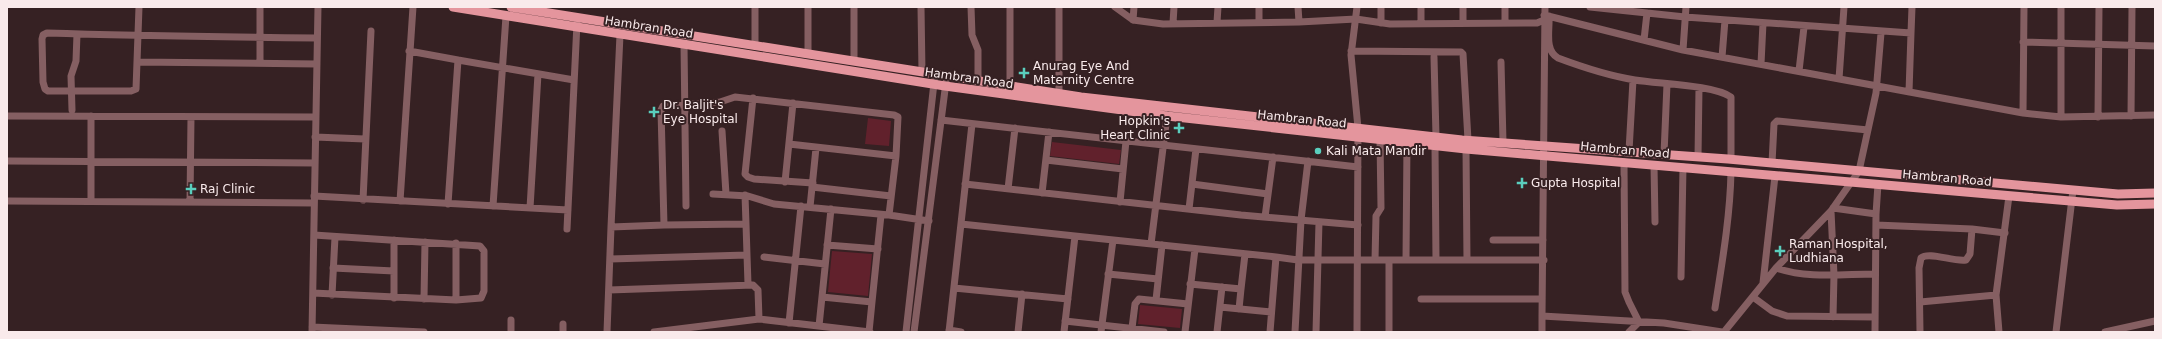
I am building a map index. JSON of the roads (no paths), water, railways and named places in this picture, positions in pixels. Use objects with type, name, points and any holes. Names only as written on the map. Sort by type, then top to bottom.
[{"type":"main road","name":"Hambran Road","points":[[453,7],[506,16],[577,24],[665,37],[755,46],[1059,93],[1358,132],[1542,154],[2117,206],[2155,204]]},
{"type":"main road","name":"Hambran Road","points":[[510,7],[620,35],[665,37],[684,44],[945,86],[1167,116],[1358,132],[1380,139],[1407,142],[1436,141]]},
{"type":"main road","name":"Hambran Road","points":[[1467,145],[1503,142],[1731,159],[2118,194],[2155,193]]},
{"type":"street","points":[[139,7],[137,35],[137,86],[134,90],[70,91],[45,89],[43,82],[42,39],[43,35],[47,33],[77,34],[137,35],[260,37],[317,38]]},
{"type":"street","points":[[260,7],[260,63]]},
{"type":"street","points":[[318,7],[312,329],[420,332]]},
{"type":"street","points":[[400,202],[413,7]]},
{"type":"street","points":[[755,7],[755,46]]},
{"type":"street","points":[[808,7],[808,54]]},
{"type":"street","points":[[854,7],[854,61]]},
{"type":"street","points":[[921,7],[922,72]]},
{"type":"street","points":[[971,7],[972,35],[978,50],[978,80]]},
{"type":"street","points":[[1010,7],[1010,86]]},
{"type":"street","points":[[1059,7],[1059,93]]},
{"type":"street","points":[[1115,7],[1133,20],[1144,23],[1173,24],[1217,22],[1356,21],[1420,24],[1505,22],[1537,23],[1546,16]]},
{"type":"street","points":[[1133,20],[1134,7]]},
{"type":"street","points":[[1173,24],[1174,7]]},
{"type":"street","points":[[1217,22],[1218,7]]},
{"type":"street","points":[[1259,7],[1259,22]]},
{"type":"street","points":[[1298,7],[1299,22]]},
{"type":"street","points":[[1357,7],[1351,51],[1358,132],[1357,332]]},
{"type":"street","points":[[1381,7],[1381,23]]},
{"type":"street","points":[[1420,24],[1421,7]]},
{"type":"street","points":[[1463,7],[1463,23]]},
{"type":"street","points":[[1505,7],[1505,22]]},
{"type":"street","points":[[1590,7],[1763,24],[1910,34]]},
{"type":"street","points":[[1683,50],[1686,7]]},
{"type":"street","points":[[1839,79],[1844,7]]},
{"type":"street","points":[[1909,92],[1912,7]]},
{"type":"street","points":[[2023,113],[2024,7]]},
{"type":"street","points":[[2061,7],[2061,117]]},
{"type":"street","points":[[2098,117],[2099,7]]},
{"type":"street","points":[[2131,116],[2132,7]]},
{"type":"street","points":[[1644,40],[1647,13]]},
{"type":"street","points":[[493,206],[501,68],[506,16]]},
{"type":"street","points":[[1546,16],[1683,50],[2023,113],[2061,117],[2155,115]]},
{"type":"street","points":[[1542,332],[1544,260],[1542,154],[1544,31],[1546,16]]},
{"type":"street","points":[[1546,16],[1549,47],[1553,55],[1558,58],[1633,80],[1699,88],[1722,92],[1731,97],[1731,159]]},
{"type":"street","points":[[1722,57],[1726,20]]},
{"type":"street","points":[[567,229],[577,24]]},
{"type":"street","points":[[1761,64],[1763,24]]},
{"type":"street","points":[[1800,71],[1804,27]]},
{"type":"street","points":[[363,200],[371,31]]},
{"type":"street","points":[[1542,316],[1664,323],[1723,332],[1754,297],[1776,268],[1832,209],[1859,171],[1876,93],[1881,33]]},
{"type":"street","points":[[72,110],[70,91],[71,76],[76,61],[77,34]]},
{"type":"street","points":[[607,332],[620,35]]},
{"type":"street","points":[[2023,42],[2155,46]]},
{"type":"street","points":[[684,44],[686,206]]},
{"type":"street","points":[[409,51],[574,80]]},
{"type":"street","points":[[1351,51],[1461,52],[1463,54],[1467,145],[1467,260]]},
{"type":"street","points":[[1434,57],[1436,260]]},
{"type":"street","points":[[448,204],[458,60]]},
{"type":"street","points":[[137,62],[316,64]]},
{"type":"street","points":[[1501,62],[1503,142]]},
{"type":"street","points":[[530,208],[538,74]]},
{"type":"street","points":[[906,332],[935,74]]},
{"type":"street","points":[[914,332],[946,76]]},
{"type":"street","points":[[1629,151],[1633,80]]},
{"type":"street","points":[[1664,154],[1667,84]]},
{"type":"street","points":[[1698,157],[1699,88]]},
{"type":"street","points":[[654,332],[758,319],[848,331],[869,332],[878,249],[885,215],[891,196],[899,121],[896,116],[753,98],[735,97],[720,102],[665,105],[661,107],[664,225]]},
{"type":"street","points":[[753,98],[745,174],[748,177],[754,180],[812,185],[891,196]]},
{"type":"street","points":[[785,182],[793,103]]},
{"type":"street","points":[[7,116],[316,117]]},
{"type":"street","points":[[91,116],[91,201]]},
{"type":"street","points":[[1151,244],[1167,116]]},
{"type":"street","points":[[190,202],[191,117]]},
{"type":"street","points":[[941,120],[1358,167]]},
{"type":"street","points":[[1772,163],[1774,124],[1777,120],[1868,130]]},
{"type":"street","points":[[961,332],[949,331],[972,124]]},
{"type":"street","points":[[1008,189],[1015,128]]},
{"type":"street","points":[[722,131],[726,194]]},
{"type":"street","points":[[1042,193],[1049,132]]},
{"type":"street","points":[[315,137],[365,140]]},
{"type":"street","points":[[1374,260],[1376,216],[1381,208],[1380,139]]},
{"type":"street","points":[[1120,202],[1126,141]]},
{"type":"street","points":[[1406,260],[1407,142]]},
{"type":"street","points":[[788,144],[896,156]]},
{"type":"street","points":[[810,207],[816,148]]},
{"type":"street","points":[[1189,209],[1196,149]]},
{"type":"street","points":[[1265,217],[1273,157]]},
{"type":"street","points":[[1046,160],[1123,169]]},
{"type":"street","points":[[7,161],[314,163]]},
{"type":"street","points":[[1295,332],[1301,220],[1308,161]]},
{"type":"street","points":[[1624,162],[1625,292],[1628,302],[1639,322]]},
{"type":"street","points":[[1654,165],[1654,222]]},
{"type":"street","points":[[1681,277],[1682,167]]},
{"type":"street","points":[[1715,308],[1725,247],[1731,172]]},
{"type":"street","points":[[1763,285],[1775,176]]},
{"type":"street","points":[[966,184],[1155,206],[1358,225]]},
{"type":"street","points":[[1192,184],[1268,194]]},
{"type":"street","points":[[1875,332],[1876,214],[1878,184]]},
{"type":"street","points":[[2056,332],[2072,190]]},
{"type":"street","points":[[713,194],[745,196],[768,203],[929,221]]},
{"type":"street","points":[[745,196],[748,284]]},
{"type":"street","points":[[1999,332],[1996,295],[2009,196]]},
{"type":"street","points":[[7,201],[190,202],[314,199],[568,210]]},
{"type":"street","points":[[789,323],[801,206]]},
{"type":"street","points":[[819,326],[831,209]]},
{"type":"street","points":[[1832,209],[1876,214]]},
{"type":"street","points":[[1832,209],[1834,275],[1833,317]]},
{"type":"street","points":[[1316,332],[1319,222]]},
{"type":"street","points":[[611,227],[746,224]]},
{"type":"street","points":[[961,224],[1298,260],[1544,260]]},
{"type":"street","points":[[1876,224],[1972,229],[2005,233]]},
{"type":"street","points":[[1920,332],[1919,268],[1921,258],[1928,255],[1955,261],[1968,259],[1972,229]]},
{"type":"street","points":[[313,293],[456,300],[481,298],[483,296],[484,283],[482,247],[456,243],[314,236]]},
{"type":"street","points":[[1064,332],[1075,236]]},
{"type":"street","points":[[332,295],[334,237]]},
{"type":"street","points":[[394,240],[394,298]]},
{"type":"street","points":[[1101,329],[1113,240]]},
{"type":"street","points":[[1493,240],[1543,240]]},
{"type":"street","points":[[424,299],[425,242]]},
{"type":"street","points":[[456,243],[456,300]]},
{"type":"street","points":[[827,245],[878,249]]},
{"type":"street","points":[[1156,300],[1162,245]]},
{"type":"street","points":[[1185,332],[1195,249]]},
{"type":"street","points":[[1239,309],[1245,254]]},
{"type":"street","points":[[610,259],[747,255]]},
{"type":"street","points":[[1270,332],[1276,257]]},
{"type":"street","points":[[764,258],[825,264]]},
{"type":"street","points":[[1389,260],[1389,332]]},
{"type":"street","points":[[333,268],[394,271]]},
{"type":"street","points":[[1776,268],[1794,274],[1875,274]]},
{"type":"street","points":[[1108,274],[1158,279]]},
{"type":"street","points":[[609,290],[748,284],[755,286],[758,290],[758,319]]},
{"type":"street","points":[[1190,284],[1241,289]]},
{"type":"street","points":[[1217,332],[1222,287]]},
{"type":"street","points":[[954,288],[1068,299]]},
{"type":"street","points":[[1018,332],[1022,294]]},
{"type":"street","points":[[1920,302],[1996,295]]},
{"type":"street","points":[[822,297],[872,302]]},
{"type":"street","points":[[1754,297],[1772,311],[1787,316],[1875,318]]},
{"type":"street","points":[[1132,328],[1136,301],[1142,298],[1188,304]]},
{"type":"street","points":[[1421,299],[1542,298]]},
{"type":"street","points":[[1220,307],[1271,312]]},
{"type":"street","points":[[510,332],[511,320]]},
{"type":"street","points":[[1065,321],[1101,329],[1132,328],[1164,332]]},
{"type":"street","points":[[2105,332],[2155,321]]},
{"type":"street","points":[[1629,332],[1639,322]]},
{"type":"street","points":[[562,332],[563,324]]},
{"type":"street","points":[[797,332],[798,324]]},
{"type":"place","name":"Anurag Eye And Maternity Centre","points":[[1024,73]]},
{"type":"place","name":"Dr. Baljit's Eye Hospital","points":[[654,112]]},
{"type":"place","name":"Hopkin's Heart Clinic","points":[[1179,128]]},
{"type":"place","name":"Kali Mata Mandir","points":[[1318,151]]},
{"type":"place","name":"Gupta Hospital","points":[[1522,183]]},
{"type":"place","name":"Raj Clinic","points":[[191,189]]},
{"type":"place","name":"Raman Hospital, Ludhiana","points":[[1780,251]]}]
